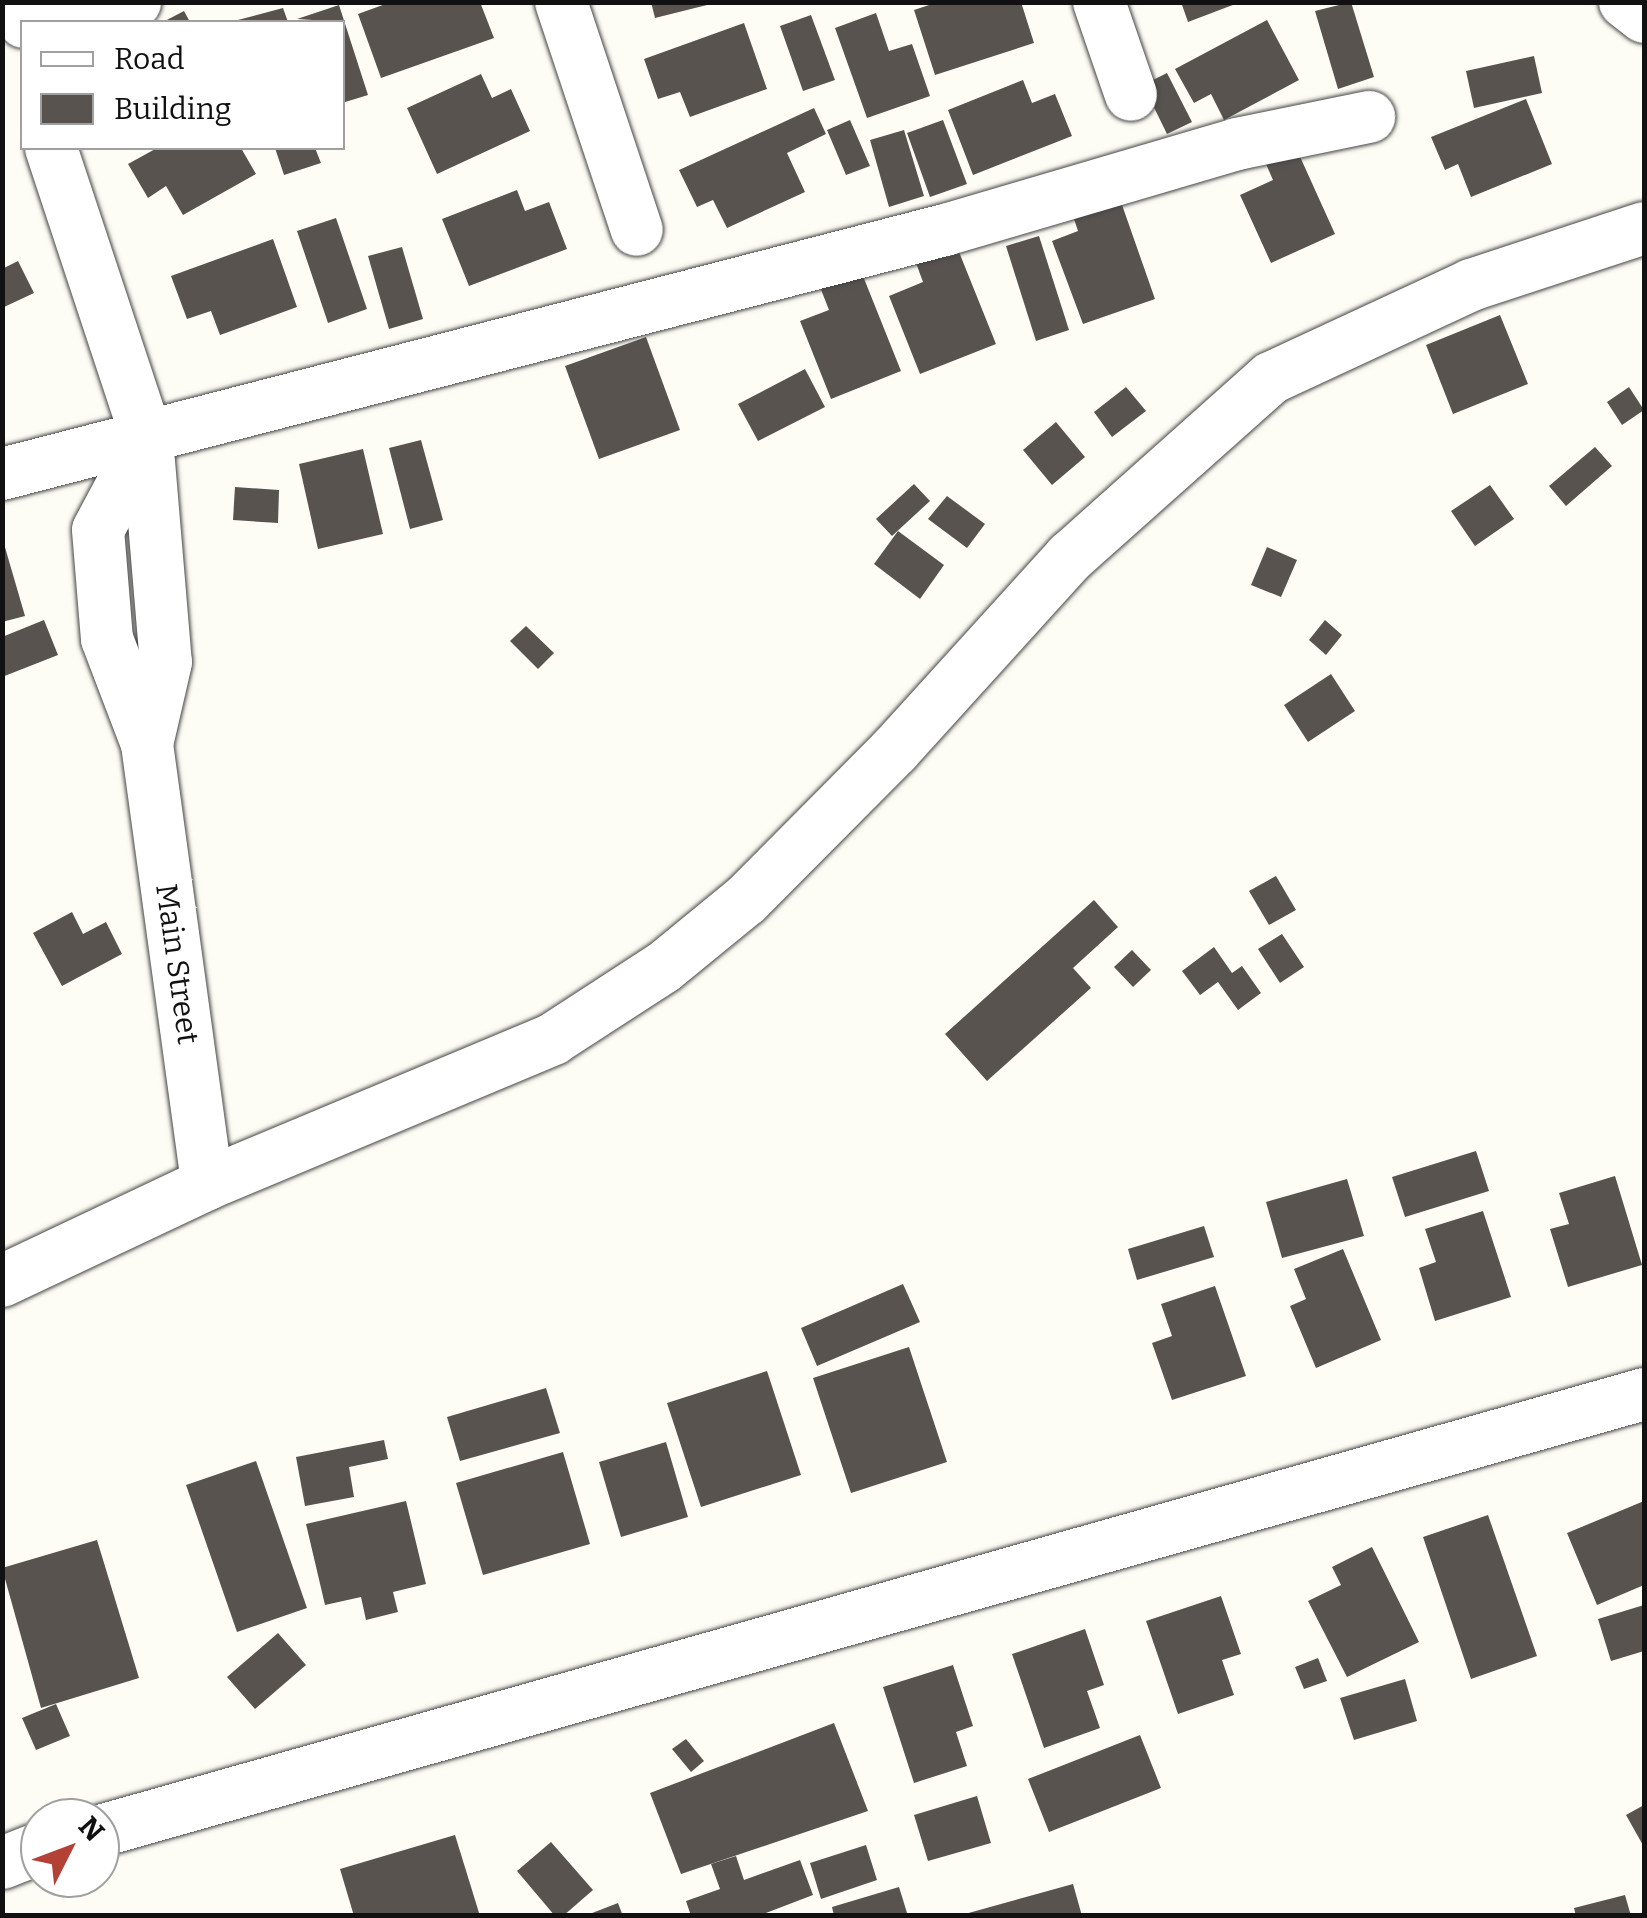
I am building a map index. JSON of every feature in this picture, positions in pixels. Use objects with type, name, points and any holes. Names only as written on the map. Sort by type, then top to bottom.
[{"type":"street","points":[[56,20],[135,2]]},
{"type":"street","points":[[561,2],[636,230]]},
{"type":"street","points":[[1099,2],[1130,95]]},
{"type":"street","points":[[1625,2],[1644,17]]},
{"type":"street","points":[[2,474],[945,230],[1238,144],[1369,117]]},
{"type":"street","points":[[53,150],[147,438]]},
{"type":"street","points":[[2,1281],[207,1184],[552,1039],[664,967],[746,900],[882,763],[1070,556],[1271,378],[1471,285],[1644,228]]},
{"type":"street","name":"Main Street","points":[[147,438],[98,530],[107,639],[147,744],[207,1184]]},
{"type":"street","points":[[120,1825],[1644,1394]]},
{"type":"building","points":[[391,2],[480,2],[494,38],[381,78],[358,14]]},
{"type":"building","points":[[651,2],[711,2],[711,4],[655,18]]},
{"type":"building","points":[[938,2],[1021,2],[1034,43],[935,75],[914,10]]},
{"type":"building","points":[[1181,2],[1238,2],[1238,3],[1188,22]]},
{"type":"building","points":[[1351,2],[1374,77],[1338,89],[1315,11]]},
{"type":"building","points":[[339,5],[344,20],[312,20],[297,19]]},
{"type":"building","points":[[283,8],[287,20],[238,20]]},
{"type":"building","points":[[184,11],[189,20],[167,20]]},
{"type":"building","points":[[876,13],[889,51],[912,44],[930,96],[867,118],[835,28]]},
{"type":"building","points":[[811,15],[835,80],[803,91],[780,26]]},
{"type":"building","points":[[1267,20],[1299,80],[1224,120],[1211,94],[1194,103],[1175,69]]},
{"type":"building","points":[[744,23],[767,89],[690,117],[680,92],[658,99],[644,59]]},
{"type":"building","points":[[345,24],[368,95],[345,102]]},
{"type":"building","points":[[1534,56],[1542,93],[1474,108],[1466,71]]},
{"type":"building","points":[[1167,73],[1192,122],[1167,134],[1143,85]]},
{"type":"building","points":[[481,74],[492,98],[511,89],[530,131],[437,174],[407,108]]},
{"type":"building","points":[[1023,80],[1032,103],[1055,94],[1072,136],[973,175],[948,110]]},
{"type":"building","points":[[1526,99],[1552,164],[1471,197],[1458,164],[1445,170],[1431,137]]},
{"type":"building","points":[[814,108],[826,134],[787,153],[805,192],[727,228],[713,200],[697,207],[679,170]]},
{"type":"building","points":[[850,120],[870,166],[846,175],[827,130]]},
{"type":"building","points":[[943,120],[967,184],[930,197],[907,133]]},
{"type":"building","points":[[904,130],[924,196],[889,207],[870,140]]},
{"type":"building","points":[[153,150],[242,150],[256,174],[183,215],[166,186],[148,198],[128,164]]},
{"type":"building","points":[[276,150],[316,150],[321,163],[284,175]]},
{"type":"building","points":[[1297,150],[1335,234],[1271,263],[1240,195],[1273,180],[1266,164]]},
{"type":"building","points":[[517,190],[525,211],[549,202],[567,249],[469,286],[442,219]]},
{"type":"building","points":[[1121,202],[1155,299],[1083,324],[1052,241],[1078,231],[1074,219]]},
{"type":"building","points":[[336,218],[367,309],[328,323],[297,231]]},
{"type":"building","points":[[1039,236],[1069,330],[1036,341],[1006,246]]},
{"type":"building","points":[[273,239],[297,307],[220,335],[211,311],[187,319],[171,276]]},
{"type":"building","points":[[402,247],[423,319],[389,329],[368,256]]},
{"type":"building","points":[[957,247],[996,344],[920,374],[889,296],[923,282],[916,263]]},
{"type":"building","points":[[18,261],[34,293],[2,308],[2,269]]},
{"type":"building","points":[[861,271],[901,371],[831,399],[800,321],[829,310],[820,287]]},
{"type":"building","points":[[1500,315],[1528,384],[1453,414],[1426,345]]},
{"type":"building","points":[[646,337],[680,430],[599,459],[565,366]]},
{"type":"building","points":[[805,369],[825,407],[758,441],[738,404]]},
{"type":"building","points":[[1126,387],[1146,411],[1112,437],[1094,412]]},
{"type":"building","points":[[1629,387],[1644,410],[1622,425],[1607,402]]},
{"type":"building","points":[[1056,422],[1085,457],[1052,485],[1023,450]]},
{"type":"building","points":[[421,440],[443,520],[410,529],[389,448]]},
{"type":"building","points":[[1595,447],[1612,466],[1566,506],[1549,486]]},
{"type":"building","points":[[363,449],[383,534],[318,549],[299,464]]},
{"type":"building","points":[[914,484],[930,501],[892,536],[876,519]]},
{"type":"building","points":[[1490,485],[1514,519],[1475,546],[1451,511]]},
{"type":"building","points":[[235,487],[279,490],[278,523],[233,520]]},
{"type":"building","points":[[947,496],[985,524],[967,548],[928,519]]},
{"type":"building","points":[[898,531],[944,565],[920,599],[874,564]]},
{"type":"building","points":[[2,537],[25,616],[2,622]]},
{"type":"building","points":[[1267,547],[1297,560],[1281,597],[1251,585]]},
{"type":"building","points":[[44,620],[58,655],[2,677],[2,637]]},
{"type":"building","points":[[1325,620],[1342,635],[1326,655],[1309,640]]},
{"type":"building","points":[[526,626],[554,653],[538,669],[510,641]]},
{"type":"building","points":[[1331,674],[1355,711],[1308,742],[1284,705]]},
{"type":"building","points":[[1276,876],[1296,910],[1269,925],[1249,891]]},
{"type":"building","points":[[1094,900],[1118,927],[1073,968],[1091,988],[987,1081],[945,1034]]},
{"type":"building","points":[[72,912],[83,934],[106,922],[122,954],[62,986],[33,933]]},
{"type":"building","points":[[1282,934],[1304,967],[1280,983],[1258,949]]},
{"type":"building","points":[[1214,947],[1232,973],[1242,966],[1261,993],[1238,1010],[1218,982],[1200,995],[1182,971]]},
{"type":"building","points":[[1132,950],[1151,970],[1133,987],[1114,967]]},
{"type":"building","points":[[1476,1151],[1489,1191],[1405,1217],[1392,1177]]},
{"type":"building","points":[[1615,1176],[1642,1265],[1568,1287],[1550,1229],[1569,1224],[1559,1193]]},
{"type":"building","points":[[1347,1179],[1364,1236],[1282,1258],[1266,1202]]},
{"type":"building","points":[[1483,1211],[1511,1297],[1435,1321],[1419,1268],[1436,1262],[1425,1229]]},
{"type":"building","points":[[1204,1226],[1214,1257],[1137,1280],[1128,1249]]},
{"type":"building","points":[[1343,1249],[1381,1340],[1316,1368],[1290,1306],[1306,1299],[1294,1269]]},
{"type":"building","points":[[903,1284],[920,1322],[817,1366],[801,1328]]},
{"type":"building","points":[[1215,1286],[1246,1376],[1172,1400],[1152,1343],[1172,1336],[1161,1304]]},
{"type":"building","points":[[909,1347],[947,1462],[851,1493],[813,1378]]},
{"type":"building","points":[[767,1371],[801,1475],[701,1507],[667,1403]]},
{"type":"building","points":[[546,1388],[560,1433],[460,1461],[447,1417]]},
{"type":"building","points":[[384,1440],[388,1459],[349,1467],[354,1497],[305,1506],[296,1457]]},
{"type":"building","points":[[666,1442],[688,1517],[621,1537],[599,1462]]},
{"type":"building","points":[[563,1452],[590,1544],[483,1575],[456,1483]]},
{"type":"building","points":[[256,1461],[307,1608],[237,1632],[186,1485]]},
{"type":"building","points":[[406,1501],[426,1584],[393,1592],[398,1612],[366,1620],[361,1597],[325,1605],[306,1524]]},
{"type":"building","points":[[1644,1501],[1644,1585],[1597,1605],[1567,1533]]},
{"type":"building","points":[[1488,1515],[1537,1656],[1471,1679],[1423,1537]]},
{"type":"building","points":[[97,1540],[139,1678],[41,1708],[2,1568]]},
{"type":"building","points":[[1372,1547],[1419,1642],[1347,1677],[1308,1601],[1341,1585],[1332,1567]]},
{"type":"building","points":[[1221,1596],[1241,1654],[1222,1660],[1234,1695],[1178,1714],[1146,1621]]},
{"type":"building","points":[[1644,1605],[1644,1651],[1611,1661],[1598,1619]]},
{"type":"building","points":[[1085,1629],[1104,1685],[1087,1691],[1100,1728],[1044,1748],[1012,1654]]},
{"type":"building","points":[[278,1633],[306,1665],[255,1709],[227,1677]]},
{"type":"building","points":[[1318,1658],[1327,1681],[1304,1689],[1295,1667]]},
{"type":"building","points":[[953,1665],[973,1726],[956,1732],[967,1766],[914,1783],[883,1687]]},
{"type":"building","points":[[1405,1679],[1417,1721],[1354,1740],[1340,1698]]},
{"type":"building","points":[[56,1704],[70,1736],[36,1750],[22,1718]]},
{"type":"building","points":[[834,1723],[868,1811],[681,1874],[650,1793]]},
{"type":"building","points":[[1140,1735],[1161,1788],[1049,1832],[1028,1779]]},
{"type":"building","points":[[686,1739],[704,1761],[691,1772],[672,1749]]},
{"type":"building","points":[[977,1796],[991,1843],[928,1861],[914,1815]]},
{"type":"building","points":[[1644,1805],[1644,1847],[1626,1815]]},
{"type":"building","points":[[455,1835],[480,1916],[354,1916],[340,1869]]},
{"type":"building","points":[[551,1842],[593,1890],[563,1916],[555,1916],[517,1871]]},
{"type":"building","points":[[866,1845],[877,1880],[821,1899],[810,1863]]},
{"type":"building","points":[[736,1856],[744,1880],[800,1860],[813,1895],[758,1916],[691,1916],[686,1901],[720,1889],[711,1864]]},
{"type":"building","points":[[1073,1884],[1082,1916],[965,1914]]},
{"type":"building","points":[[899,1887],[908,1916],[834,1916],[832,1907]]},
{"type":"building","points":[[1625,1895],[1631,1916],[1576,1916],[1574,1908]]},
{"type":"building","points":[[618,1903],[623,1916],[587,1915]]}]
